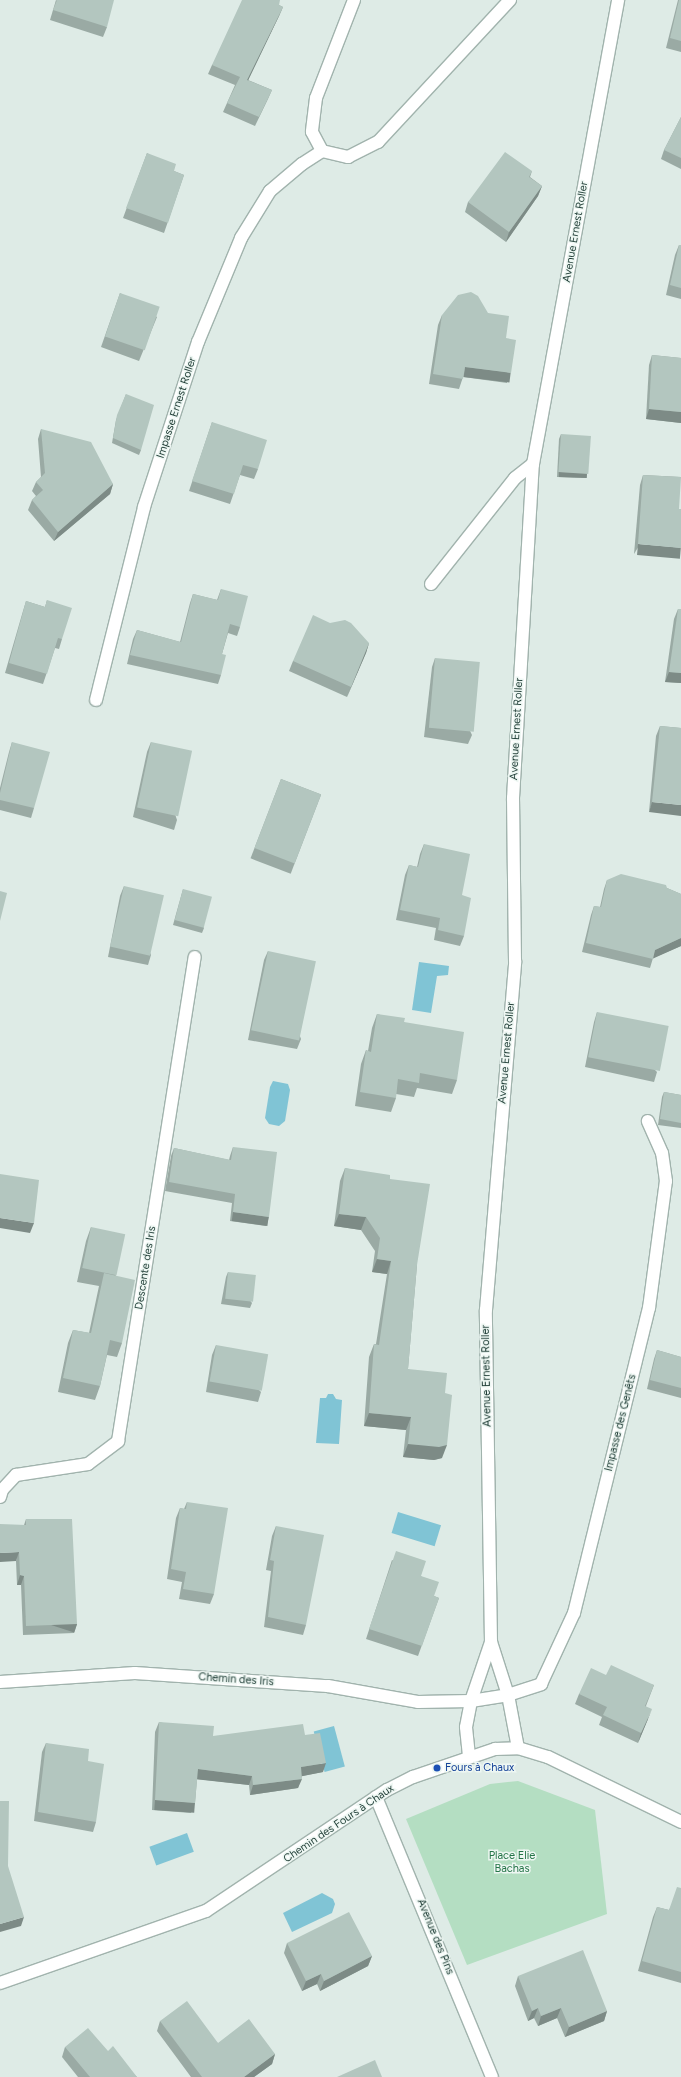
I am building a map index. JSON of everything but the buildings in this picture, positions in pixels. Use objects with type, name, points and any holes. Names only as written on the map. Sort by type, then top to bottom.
[{"type":"street","points":[[354,0],[316,98],[312,132],[322,151],[348,156],[378,142],[510,0]]},
{"type":"street","name":"Avenue Ernest Roller","points":[[518,1748],[508,1695],[492,1642],[486,1310],[515,961],[513,798],[533,464],[618,0]]},
{"type":"street","name":"Impasse Ernest Roller","points":[[96,700],[144,507],[198,342],[238,245],[270,191],[302,164],[322,151]]},
{"type":"street","points":[[431,584],[515,478],[533,464]]},
{"type":"street","name":"Descente des Iris","points":[[0,1497],[2,1490],[16,1475],[88,1464],[118,1441],[195,957]]},
{"type":"street","name":"Impasse des Genêts","points":[[508,1695],[541,1684],[574,1613],[646,1324],[666,1181],[662,1153],[648,1121]]},
{"type":"street","name":"Avenue Ernest Roller","points":[[469,1756],[466,1728],[471,1701],[492,1642]]},
{"type":"street","name":"Chemin des Iris","points":[[0,1682],[135,1672],[328,1686],[418,1702],[471,1701]]},
{"type":"street","points":[[471,1701],[508,1695]]},
{"type":"street","name":"Chemin des Fours à Chaux","points":[[0,1983],[206,1911],[376,1798],[413,1777],[469,1756],[495,1749],[518,1748],[548,1757],[681,1822]]},
{"type":"street","name":"Avenue des Pins","points":[[376,1798],[492,2077]]},
{"type":"green space","name":"Place Elie Bachas","points":[[518,1781],[595,1810],[607,1914],[467,1965],[406,1819],[490,1784]]},
{"type":"water","points":[[419,962],[449,966],[448,975],[437,976],[431,1013],[412,1010]]},
{"type":"water","points":[[273,1081],[288,1084],[290,1090],[285,1121],[279,1126],[269,1124],[265,1118],[270,1087]]},
{"type":"water","points":[[328,1394],[333,1394],[336,1399],[342,1400],[339,1444],[316,1443],[320,1398],[326,1398]]},
{"type":"water","points":[[398,1512],[441,1525],[435,1546],[392,1533]]},
{"type":"water","points":[[334,1726],[345,1767],[325,1772],[314,1731]]},
{"type":"water","points":[[187,1833],[194,1852],[156,1865],[149,1847]]},
{"type":"water","points":[[322,1893],[333,1899],[335,1904],[332,1913],[292,1932],[283,1913]]},
{"type":"place","name":"Fours à Chaux","points":[[437,1768]]}]
